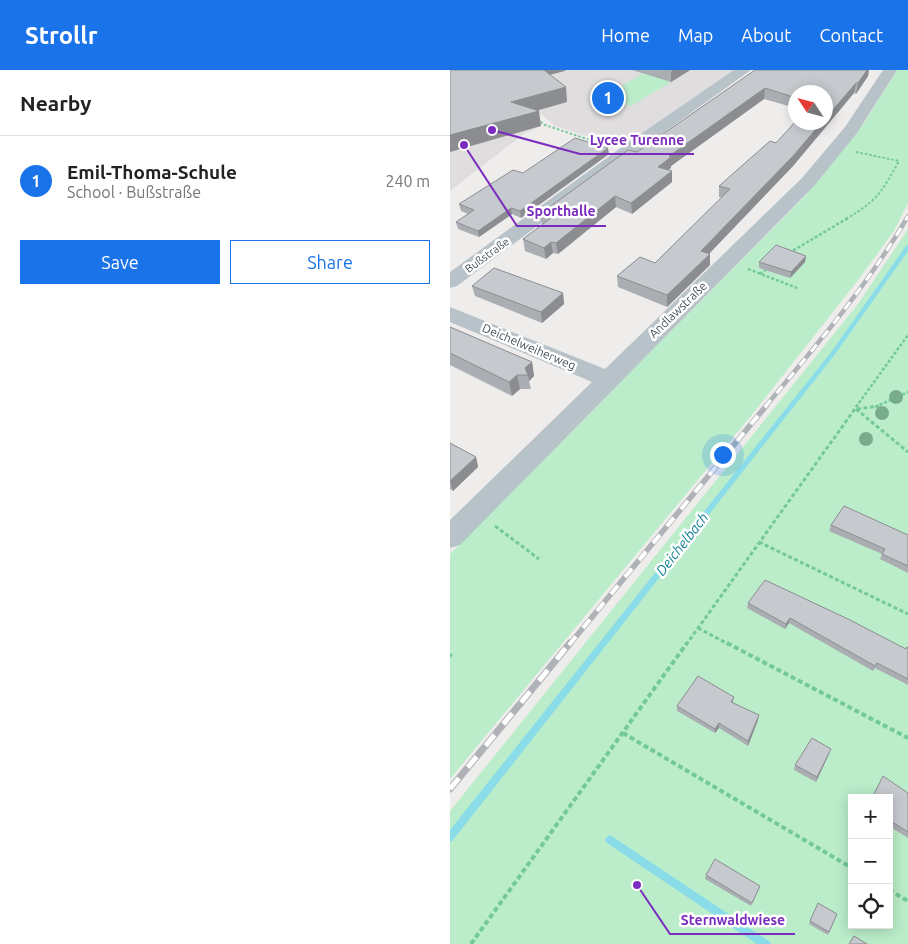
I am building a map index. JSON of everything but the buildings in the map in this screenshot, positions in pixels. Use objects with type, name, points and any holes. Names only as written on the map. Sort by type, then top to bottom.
[{"type":"street","name":"Bußstraße","points":[[450,282],[625,151],[744,70]]},
{"type":"street","name":"Andlawstraße","points":[[450,537],[808,182],[872,100],[890,70]]},
{"type":"street","name":"Deichelweiherweg","points":[[450,314],[608,379]]},
{"type":"path","points":[[530,113],[545,125],[625,151]]},
{"type":"path","points":[[783,258],[870,205],[882,192],[899,161],[836,148]]},
{"type":"path","points":[[729,261],[797,288]]},
{"type":"path","points":[[760,274],[775,263]]},
{"type":"path","points":[[471,944],[908,335]]},
{"type":"path","points":[[856,410],[877,407],[908,392]]},
{"type":"path","points":[[856,410],[908,452]]},
{"type":"path","points":[[476,512],[539,559]]},
{"type":"path","points":[[759,542],[908,614]]},
{"type":"path","points":[[698,628],[908,738]]},
{"type":"path","points":[[623,733],[848,866]]},
{"type":"path","points":[[893,892],[908,901]]},
{"type":"shaded area","points":[[489,70],[735,70],[622,147],[555,126]]},
{"type":"shaded area","points":[[450,74],[511,100],[542,126],[525,133],[450,191]]},
{"type":"green space","points":[[897,70],[908,70],[908,203],[894,231],[859,279],[755,411],[450,779],[450,554],[808,193],[806,192],[864,123]]},
{"type":"green space","points":[[644,73],[671,82],[631,106],[604,96]]},
{"type":"green space","points":[[908,229],[908,944],[450,944],[450,811],[858,304]]},
{"type":"waterway","name":"Deichelbach","points":[[450,837],[834,352],[908,247]]},
{"type":"waterway","points":[[610,840],[766,944]]},
{"type":"railway","points":[[765,407],[858,292],[907,218]]},
{"type":"railway","points":[[569,645],[766,406]]},
{"type":"railway","points":[[450,789],[570,643]]},
{"type":"place","name":"Emil-Thoma-Schule","points":[[608,98]]},
{"type":"place","name":"Lycee Turenne","points":[[492,130]]},
{"type":"place","name":"Sporthalle","points":[[464,145]]},
{"type":"place","name":"Sternwaldwiese","points":[[637,885]]}]
